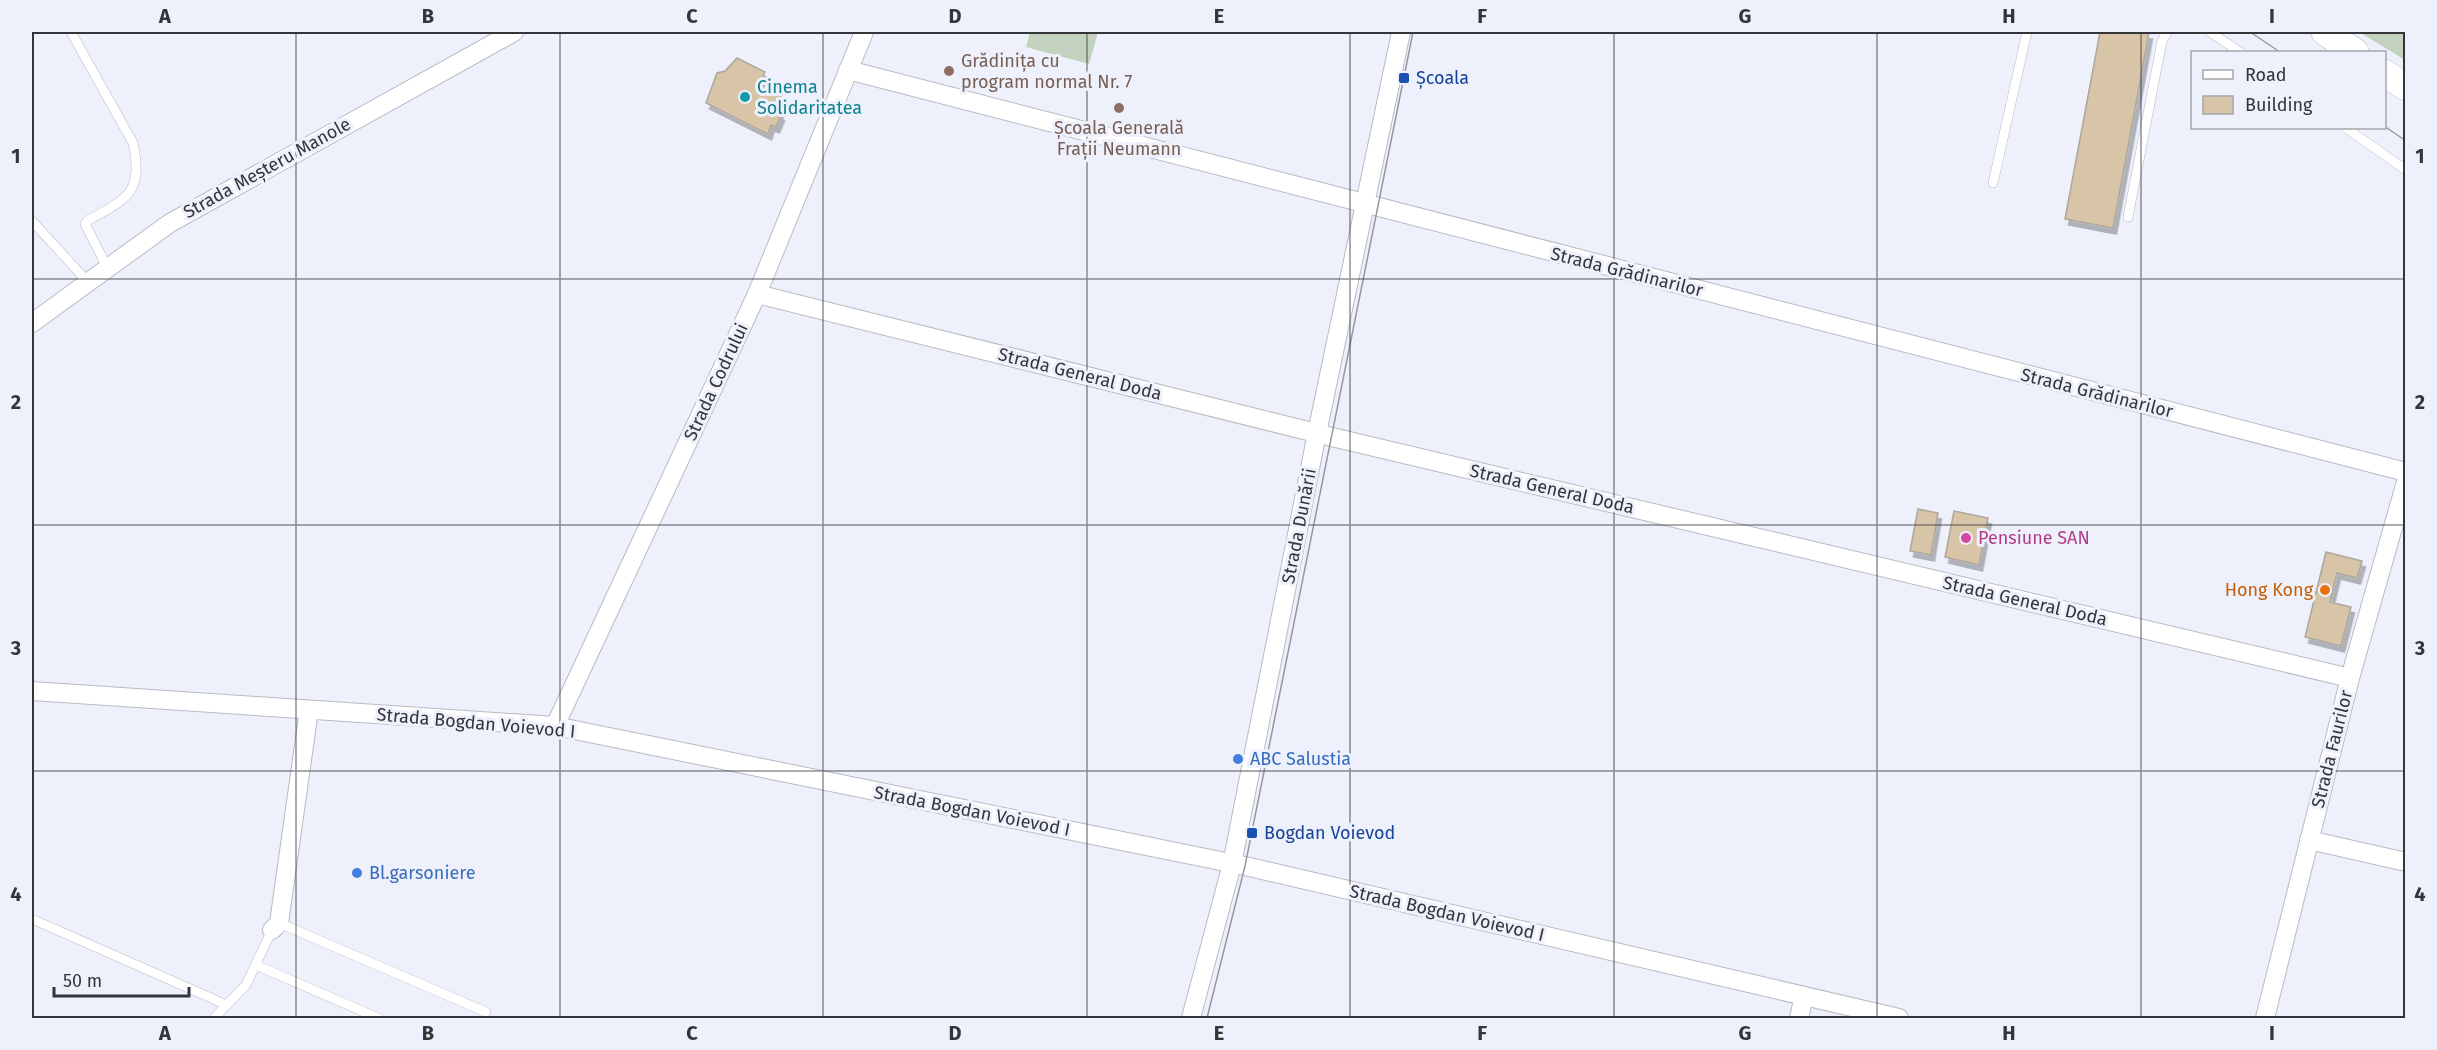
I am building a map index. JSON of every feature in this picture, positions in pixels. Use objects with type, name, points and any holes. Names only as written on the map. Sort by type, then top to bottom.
[{"type":"main road","points":[[2325,32],[2354,51]]},
{"type":"main road","points":[[2386,74],[2406,87]]},
{"type":"street","name":"Strada Meșteru Manole","points":[[32,323],[170,223],[514,32]]},
{"type":"street","name":"Strada Codrului","points":[[555,726],[757,294],[864,32]]},
{"type":"street","name":"Strada Dunării","points":[[1191,1018],[1232,864],[1317,433],[1401,32]]},
{"type":"street","name":"Strada Grădinarilor","points":[[848,70],[2406,472]]},
{"type":"street","name":"Strada General Doda","points":[[757,294],[1317,433],[2349,678]]},
{"type":"street","name":"Strada Faurilor","points":[[2265,1018],[2349,678],[2406,482]]},
{"type":"street","name":"Strada Bogdan Voievod I","points":[[32,691],[555,726],[1232,864],[1899,1018]]},
{"type":"street","points":[[276,927],[309,710]]},
{"type":"street","points":[[2309,840],[2406,862]]},
{"type":"street","points":[[1799,1018],[1804,996]]},
{"type":"lane","points":[[71,32],[133,144],[137,159],[136,176],[130,194],[124,200],[87,220],[85,224],[107,267]]},
{"type":"lane","points":[[1993,183],[2027,32]]},
{"type":"lane","points":[[2127,218],[2162,41],[2167,32]]},
{"type":"lane","points":[[2210,32],[2234,51]]},
{"type":"lane","points":[[2347,129],[2406,170]]},
{"type":"lane","points":[[32,220],[87,281]]},
{"type":"lane","points":[[32,919],[227,1005]]},
{"type":"lane","points":[[214,1018],[246,986],[276,927],[486,1012]]},
{"type":"lane","points":[[256,964],[378,1018]]},
{"type":"green space","points":[[1030,32],[1098,32],[1089,64],[1026,47]]},
{"type":"green space","points":[[2359,32],[2405,32],[2405,60]]},
{"type":"building","points":[[2100,32],[2149,33],[2113,228],[2065,219]]},
{"type":"building","name":"Cinema Solidaritatea","points":[[737,58],[765,72],[758,86],[780,95],[782,99],[779,105],[782,106],[779,113],[781,115],[776,127],[771,125],[768,134],[706,103],[717,73],[725,71]]},
{"type":"building","points":[[1918,509],[1938,513],[1931,555],[1910,551]]},
{"type":"building","name":"Pensiune SAN","points":[[1954,511],[1988,518],[1979,565],[1945,557]]},
{"type":"building","name":"Hong Kong","points":[[2326,552],[2362,561],[2357,578],[2337,573],[2330,602],[2351,607],[2341,646],[2305,637]]},
{"type":"tram line","points":[[1207,1018],[1245,866],[1413,32]]},
{"type":"tram line","points":[[2250,32],[2278,51]]},
{"type":"tram line","points":[[2386,127],[2406,141]]},
{"type":"place","name":"Grădinița cu program normal Nr. 7","points":[[949,71]]},
{"type":"place","name":"Școala","points":[[1404,78]]},
{"type":"place","name":"Cinema Solidaritatea","points":[[745,97]]},
{"type":"place","name":"Școala Generală Frații Neumann","points":[[1119,108]]},
{"type":"place","name":"Pensiune SAN","points":[[1966,538]]},
{"type":"place","name":"Hong Kong","points":[[2325,590]]},
{"type":"place","name":"ABC Salustia","points":[[1238,759]]},
{"type":"place","name":"Bogdan Voievod","points":[[1252,833]]},
{"type":"place","name":"Bl.garsoniere","points":[[357,873]]}]
